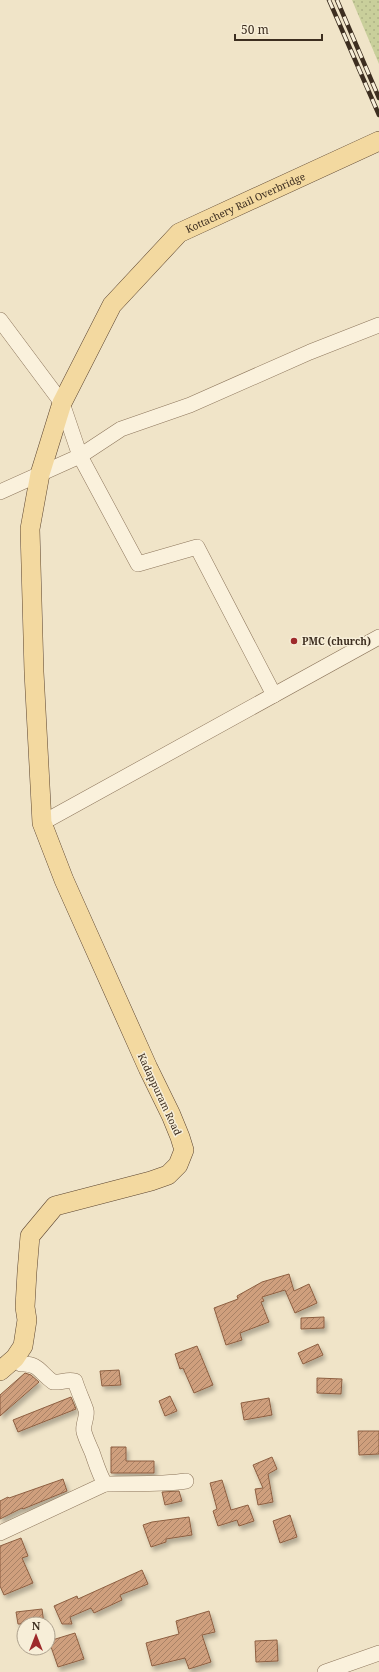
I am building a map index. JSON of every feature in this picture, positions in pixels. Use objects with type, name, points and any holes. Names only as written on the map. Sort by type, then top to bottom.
[{"type":"main road","name":"Kottachery Rail Overbridge","points":[[40,474],[62,403],[112,305],[179,233],[379,140]]},
{"type":"main road","name":"Kadappuram Road","points":[[0,1371],[15,1358],[23,1346],[28,1320],[25,1307],[26,1272],[30,1236],[55,1206],[151,1181],[168,1175],[178,1165],[184,1150],[171,1115],[148,1068],[64,880],[42,823],[34,672],[30,529],[40,474]]},
{"type":"street","points":[[0,320],[62,403],[80,456],[138,564],[197,547],[274,695]]},
{"type":"street","points":[[0,492],[80,456],[121,429],[190,405],[310,352],[379,325]]},
{"type":"street","points":[[42,823],[379,637]]},
{"type":"street","points":[[15,1358],[21,1364],[36,1366],[53,1382],[59,1383],[68,1379],[75,1381],[81,1401],[87,1412],[83,1430],[104,1484]]},
{"type":"street","points":[[0,1533],[104,1484],[150,1483],[159,1485],[186,1481]]},
{"type":"street","points":[[333,1671],[379,1653]]},
{"type":"green space","points":[[352,0],[379,0],[379,64]]},
{"type":"building","points":[[289,1274],[294,1291],[309,1284],[317,1303],[295,1313],[285,1290],[262,1297],[264,1301],[261,1302],[269,1322],[240,1333],[242,1340],[226,1345],[214,1308],[238,1299],[237,1296],[262,1282]]},
{"type":"building","points":[[324,1317],[324,1328],[301,1329],[301,1318]]},
{"type":"building","points":[[318,1344],[323,1355],[303,1364],[298,1353]]},
{"type":"building","points":[[197,1346],[213,1385],[194,1393],[183,1368],[180,1369],[175,1354]]},
{"type":"building","points":[[119,1370],[121,1385],[102,1386],[100,1371]]},
{"type":"building","points":[[25,1373],[31,1375],[39,1382],[0,1416],[0,1395]]},
{"type":"building","points":[[317,1378],[342,1379],[341,1394],[317,1393]]},
{"type":"building","points":[[170,1396],[177,1411],[165,1416],[159,1401]]},
{"type":"building","points":[[71,1397],[76,1409],[18,1432],[13,1420]]},
{"type":"building","points":[[269,1398],[272,1415],[244,1420],[241,1403]]},
{"type":"building","points":[[358,1431],[379,1431],[379,1454],[359,1455]]},
{"type":"building","points":[[111,1447],[126,1447],[126,1461],[154,1461],[154,1473],[111,1473]]},
{"type":"building","points":[[272,1457],[277,1469],[268,1474],[273,1502],[258,1505],[255,1489],[263,1488],[253,1465]]},
{"type":"building","points":[[63,1479],[67,1491],[23,1509],[22,1508],[0,1519],[0,1501]]},
{"type":"building","points":[[222,1480],[231,1510],[248,1505],[254,1521],[239,1526],[237,1520],[218,1526],[213,1511],[217,1509],[210,1483]]},
{"type":"building","points":[[179,1491],[182,1501],[165,1505],[162,1492]]},
{"type":"building","points":[[290,1515],[297,1537],[280,1543],[273,1521]]},
{"type":"building","points":[[189,1517],[192,1535],[166,1539],[166,1542],[151,1547],[143,1525],[152,1522]]},
{"type":"building","points":[[21,1538],[28,1556],[22,1558],[33,1583],[4,1595],[0,1586],[0,1546]]},
{"type":"building","points":[[142,1570],[148,1584],[120,1595],[122,1600],[94,1613],[91,1608],[70,1617],[72,1624],[62,1624],[54,1606],[77,1596],[78,1599]]},
{"type":"building","points":[[42,1609],[43,1616],[17,1616],[16,1612]]},
{"type":"building","points":[[209,1611],[215,1632],[202,1635],[211,1662],[189,1669],[185,1658],[152,1666],[146,1643],[179,1634],[176,1621]]},
{"type":"building","points":[[75,1633],[84,1659],[58,1667],[54,1656],[56,1656],[56,1639]]},
{"type":"building","points":[[277,1640],[278,1661],[256,1662],[255,1641]]},
{"type":"railway","points":[[329,0],[379,115]]},
{"type":"railway","points":[[337,0],[379,98]]},
{"type":"place","name":"PMC (church)","points":[[294,641]]}]
